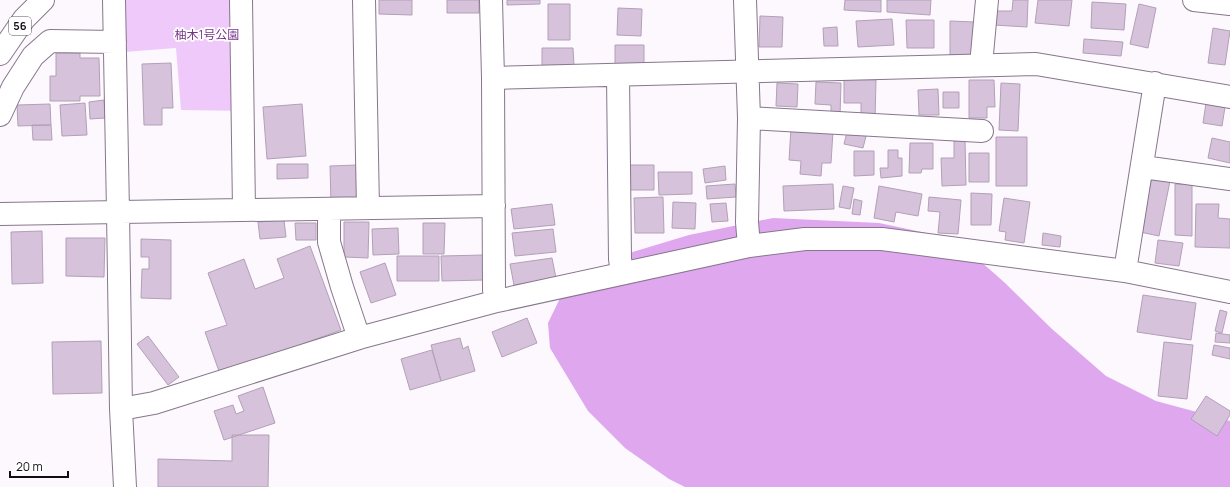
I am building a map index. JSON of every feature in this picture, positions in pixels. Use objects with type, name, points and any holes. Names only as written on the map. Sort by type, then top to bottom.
[{"type":"main road","name":"56","points":[[0,54],[24,19],[43,0]]},
{"type":"main road","points":[[114,0],[120,409],[125,487]]},
{"type":"main road","points":[[241,0],[244,210]]},
{"type":"main road","points":[[364,0],[368,208]]},
{"type":"main road","points":[[491,0],[494,290],[497,301]]},
{"type":"main road","points":[[745,0],[749,118],[748,246]]},
{"type":"main road","points":[[981,65],[987,0]]},
{"type":"main road","points":[[1194,0],[1230,4]]},
{"type":"main road","points":[[0,115],[13,87],[29,62],[50,41],[115,42]]},
{"type":"main road","points":[[493,78],[1036,64],[1156,83],[1230,97]]},
{"type":"main road","points":[[618,75],[620,259],[622,273]]},
{"type":"main road","points":[[1125,271],[1156,83]]},
{"type":"main road","points":[[749,118],[982,131]]},
{"type":"main road","points":[[1142,167],[1230,179]]},
{"type":"main road","points":[[0,214],[329,210],[494,206]]},
{"type":"main road","points":[[329,210],[329,242],[359,338]]},
{"type":"main road","points":[[120,409],[154,403],[359,338],[497,301],[748,246],[805,239],[882,239],[1125,271],[1230,292]]},
{"type":"green space","name":"柚木1号公園","points":[[124,0],[241,0],[243,111],[181,110],[176,48],[124,52]]},
{"type":"shaded area","points":[[773,218],[879,223],[955,239],[1004,282],[1052,329],[1106,376],[1156,401],[1230,421],[1230,487],[685,487],[669,479],[625,448],[588,411],[550,348],[548,323],[563,292],[626,254],[689,235]]},
{"type":"building","points":[[379,0],[412,0],[412,15],[379,14]]},
{"type":"building","points":[[447,0],[479,0],[479,13],[447,13]]},
{"type":"building","points":[[507,0],[540,0],[540,4],[507,5]]},
{"type":"building","points":[[845,0],[881,0],[881,12],[844,10]]},
{"type":"building","points":[[887,0],[931,0],[930,15],[887,12]]},
{"type":"building","points":[[1013,0],[1028,0],[1027,27],[994,25],[995,11],[1012,11]]},
{"type":"building","points":[[1038,0],[1072,0],[1069,26],[1035,23]]},
{"type":"building","points":[[1092,2],[1126,4],[1124,30],[1091,28]]},
{"type":"building","points":[[548,4],[570,4],[570,40],[548,40]]},
{"type":"building","points":[[1139,4],[1156,8],[1148,48],[1130,44]]},
{"type":"building","points":[[618,8],[642,9],[641,36],[617,35]]},
{"type":"building","points":[[760,16],[783,17],[782,47],[759,47]]},
{"type":"building","points":[[892,19],[894,45],[858,47],[856,21]]},
{"type":"building","points":[[906,20],[934,20],[934,48],[907,48]]},
{"type":"building","points":[[950,21],[974,22],[974,55],[950,55]]},
{"type":"building","points":[[837,27],[838,46],[824,46],[823,28]]},
{"type":"building","points":[[1213,28],[1230,31],[1225,65],[1208,63]]},
{"type":"building","points":[[1084,39],[1123,42],[1121,56],[1083,53]]},
{"type":"building","points":[[615,45],[644,45],[644,65],[615,65]]},
{"type":"building","points":[[542,48],[573,48],[574,66],[542,67]]},
{"type":"building","points":[[56,53],[80,53],[80,58],[99,58],[100,96],[80,96],[80,101],[50,101],[50,76],[56,76]]},
{"type":"building","points":[[171,63],[173,108],[162,108],[162,125],[144,125],[142,64]]},
{"type":"building","points":[[844,79],[876,80],[875,119],[861,119],[861,103],[844,103]]},
{"type":"building","points":[[969,80],[994,80],[995,107],[987,107],[987,118],[969,118]]},
{"type":"building","points":[[816,82],[841,83],[840,116],[831,115],[831,105],[815,104]]},
{"type":"building","points":[[777,83],[798,84],[797,107],[776,106]]},
{"type":"building","points":[[1001,83],[1020,84],[1018,131],[999,130]]},
{"type":"building","points":[[938,89],[939,115],[919,115],[918,90]]},
{"type":"building","points":[[943,92],[959,92],[959,108],[943,108]]},
{"type":"building","points":[[104,100],[105,118],[90,119],[89,102]]},
{"type":"building","points":[[85,103],[87,135],[62,136],[60,105]]},
{"type":"building","points":[[1206,103],[1225,107],[1222,126],[1203,123]]},
{"type":"building","points":[[50,104],[51,125],[18,126],[17,105]]},
{"type":"building","points":[[302,104],[306,156],[267,159],[263,107]]},
{"type":"building","points":[[32,125],[51,125],[52,140],[33,140]]},
{"type":"building","points":[[791,128],[833,131],[831,163],[822,163],[821,176],[800,174],[801,161],[789,160]]},
{"type":"building","points":[[847,132],[866,136],[863,148],[844,144]]},
{"type":"building","points":[[996,137],[1027,137],[1027,186],[996,186]]},
{"type":"building","points":[[1212,138],[1230,142],[1230,163],[1208,158]]},
{"type":"building","points":[[965,140],[966,185],[942,186],[941,158],[954,158],[954,141]]},
{"type":"building","points":[[910,143],[933,143],[933,169],[922,169],[921,173],[909,173]]},
{"type":"building","points":[[888,150],[898,150],[898,158],[902,158],[902,176],[881,178],[880,168],[888,168]]},
{"type":"building","points":[[854,151],[874,151],[874,175],[854,176]]},
{"type":"building","points":[[969,153],[989,153],[989,182],[969,182]]},
{"type":"building","points":[[277,164],[308,164],[308,178],[277,179]]},
{"type":"building","points":[[357,165],[357,203],[331,203],[330,166]]},
{"type":"building","points":[[629,165],[654,165],[654,190],[629,190]]},
{"type":"building","points":[[725,166],[726,180],[705,183],[703,169]]},
{"type":"building","points":[[658,172],[692,172],[692,194],[659,195]]},
{"type":"building","points":[[1152,177],[1170,181],[1159,236],[1140,232]]},
{"type":"building","points":[[735,184],[736,197],[707,199],[706,186]]},
{"type":"building","points":[[833,184],[834,209],[784,211],[783,186]]},
{"type":"building","points":[[1175,184],[1192,184],[1192,236],[1175,235]]},
{"type":"building","points":[[843,186],[854,188],[850,209],[839,207]]},
{"type":"building","points":[[879,186],[922,194],[918,216],[896,212],[894,222],[874,218]]},
{"type":"building","points":[[971,193],[992,194],[991,225],[971,225]]},
{"type":"building","points":[[663,197],[664,233],[635,233],[634,198]]},
{"type":"building","points":[[929,197],[961,200],[958,234],[938,233],[940,212],[928,211]]},
{"type":"building","points":[[1004,198],[1030,202],[1024,243],[1005,240],[1006,232],[999,231]]},
{"type":"building","points":[[854,199],[862,201],[860,215],[852,214]]},
{"type":"building","points":[[673,202],[696,203],[695,229],[672,228]]},
{"type":"building","points":[[726,203],[728,221],[712,222],[710,204]]},
{"type":"building","points":[[552,204],[555,225],[514,229],[511,209]]},
{"type":"building","points":[[1196,204],[1219,204],[1218,218],[1230,219],[1230,248],[1195,247]]},
{"type":"building","points":[[284,220],[286,237],[260,239],[258,222]]},
{"type":"building","points":[[344,222],[369,222],[368,258],[344,257]]},
{"type":"building","points":[[295,223],[316,223],[316,240],[296,240]]},
{"type":"building","points":[[423,223],[445,223],[444,254],[423,254]]},
{"type":"building","points":[[398,228],[399,254],[373,255],[372,229]]},
{"type":"building","points":[[553,229],[556,252],[515,256],[512,233]]},
{"type":"building","points":[[42,231],[43,283],[12,284],[11,232]]},
{"type":"building","points":[[1043,233],[1061,236],[1060,247],[1042,245]]},
{"type":"building","points":[[66,238],[105,238],[104,277],[66,276]]},
{"type":"building","points":[[141,239],[171,240],[171,299],[141,298],[142,269],[149,269],[149,257],[141,257]]},
{"type":"building","points":[[1158,240],[1183,243],[1179,266],[1155,263]]},
{"type":"building","points":[[310,246],[341,330],[220,374],[205,332],[227,325],[208,273],[244,259],[255,289],[284,278],[277,259]]},
{"type":"building","points":[[484,255],[485,280],[442,281],[441,256]]},
{"type":"building","points":[[397,256],[439,256],[439,281],[397,281]]},
{"type":"building","points":[[552,258],[556,278],[514,285],[510,264]]},
{"type":"building","points":[[385,263],[396,295],[371,303],[360,272]]},
{"type":"building","points":[[1143,295],[1196,303],[1191,340],[1137,332]]},
{"type":"building","points":[[1220,310],[1227,312],[1222,333],[1215,331]]},
{"type":"building","points":[[527,318],[537,343],[502,357],[492,332]]},
{"type":"building","points":[[1216,333],[1230,335],[1230,343],[1215,342]]},
{"type":"building","points":[[148,336],[179,377],[168,385],[137,344]]},
{"type":"building","points":[[460,338],[463,349],[468,346],[475,371],[441,381],[431,345]]},
{"type":"building","points":[[101,341],[102,393],[53,394],[52,342]]},
{"type":"building","points":[[1164,342],[1193,345],[1187,399],[1158,396]]},
{"type":"building","points":[[1214,345],[1230,348],[1230,359],[1212,355]]},
{"type":"building","points":[[432,350],[441,381],[410,390],[401,359]]},
{"type":"building","points":[[263,387],[275,423],[224,440],[214,411],[233,405],[236,414],[244,411],[238,396]]},
{"type":"building","points":[[1206,396],[1230,411],[1230,415],[1217,436],[1191,419]]},
{"type":"building","points":[[232,435],[269,435],[268,487],[158,487],[158,459],[232,461]]}]
